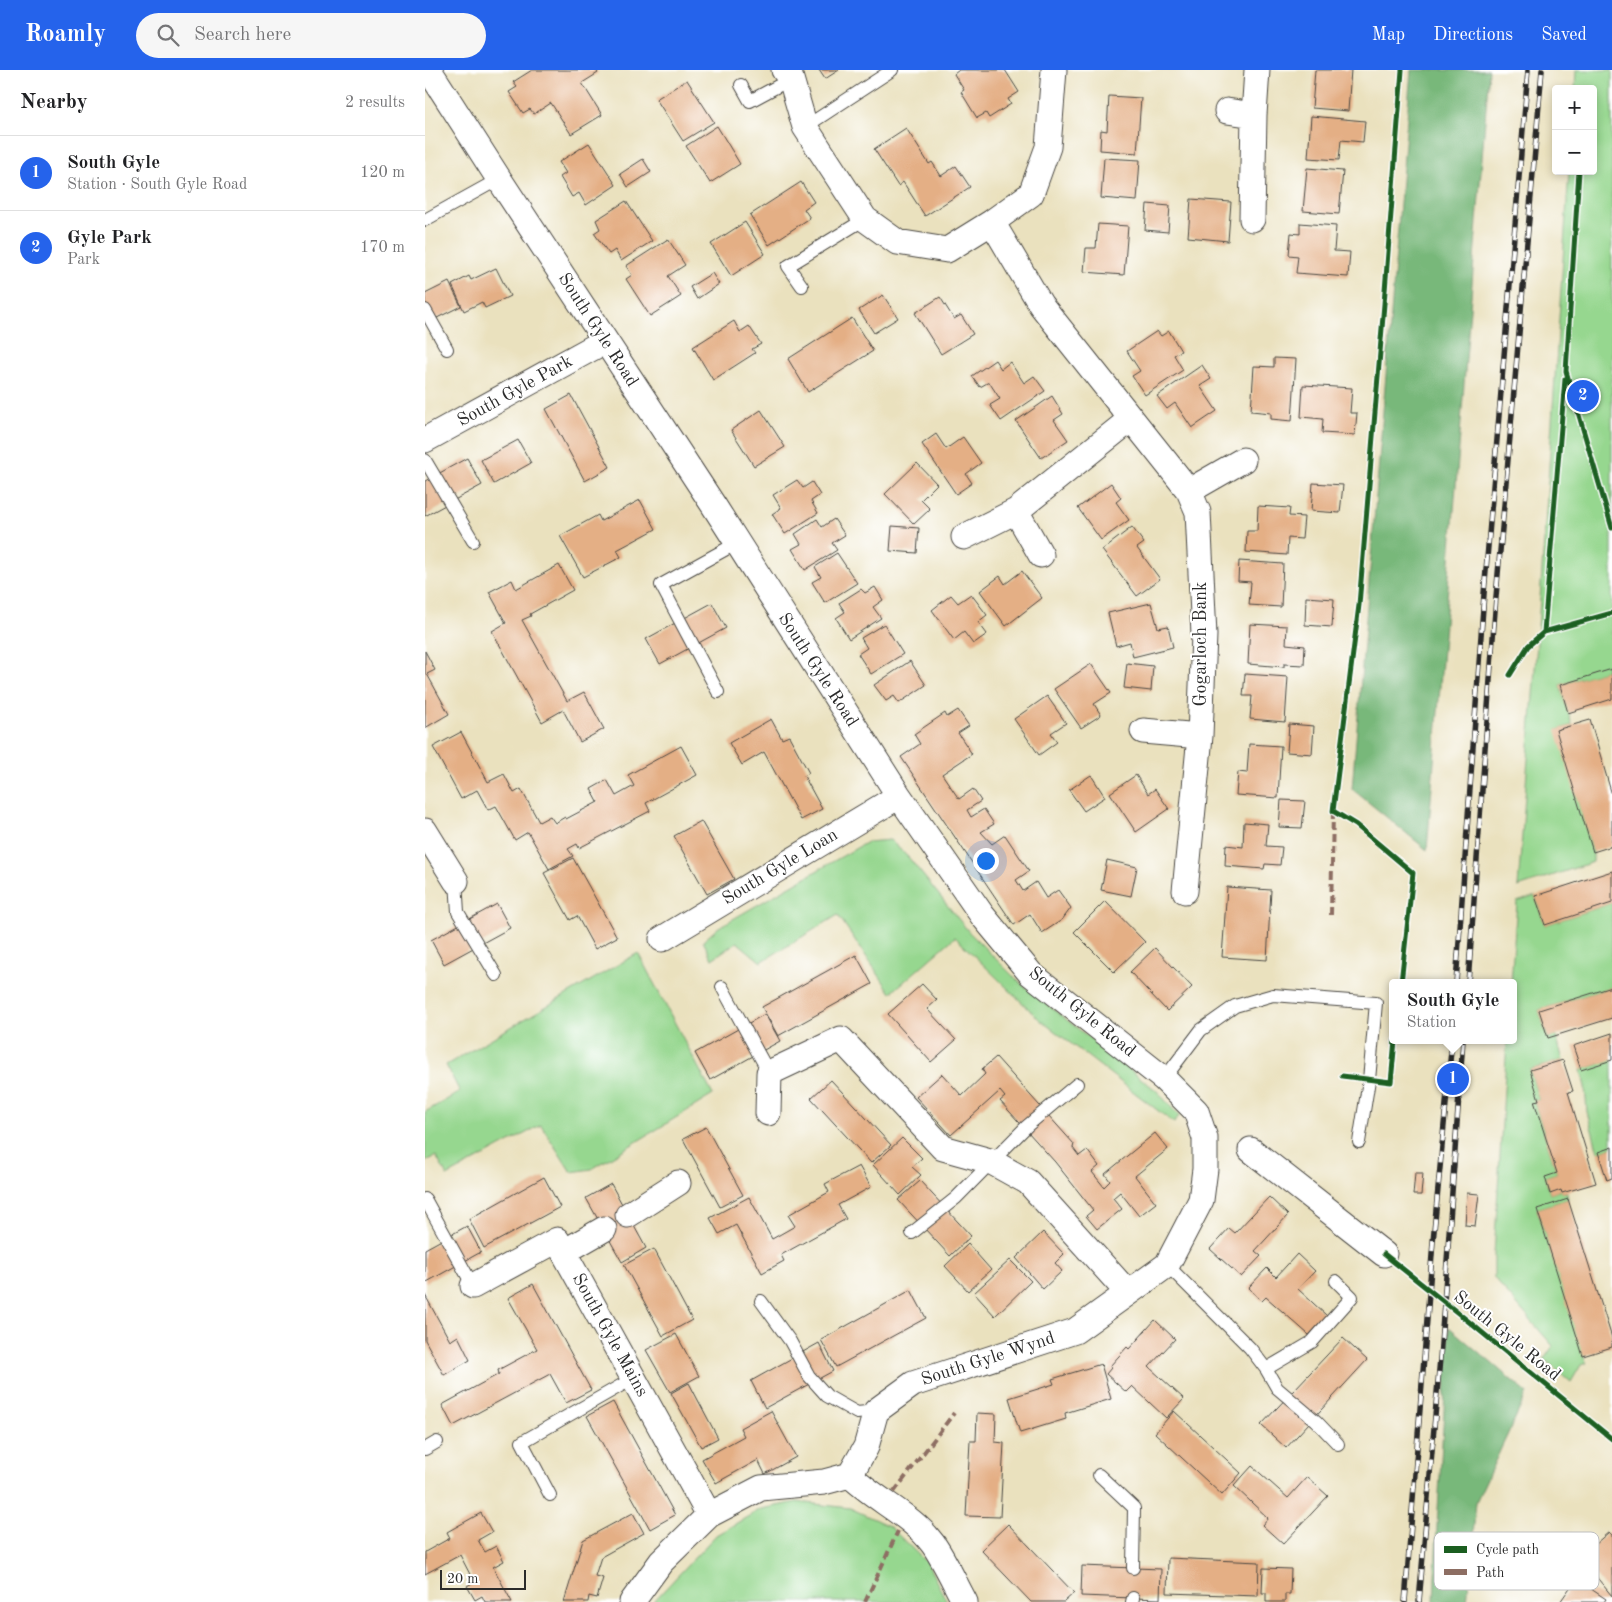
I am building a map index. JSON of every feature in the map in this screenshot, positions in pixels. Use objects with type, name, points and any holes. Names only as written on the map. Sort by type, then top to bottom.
[{"type":"street","name":"South Gyle Road","points":[[429,70],[714,506],[899,796],[982,915],[1031,974],[1165,1079],[1196,1111]]},
{"type":"street","points":[[788,74],[805,127],[865,219],[897,242],[947,250],[992,222],[1031,194],[1049,147],[1054,70]]},
{"type":"street","points":[[1252,219],[1257,70]]},
{"type":"street","points":[[1227,112],[1254,116]]},
{"type":"street","name":"Gogarloch Bank","points":[[992,222],[1041,305],[1189,491],[1198,512],[1205,635],[1200,736],[1185,891]]},
{"type":"street","name":"South Gyle Park","points":[[425,440],[605,341]]},
{"type":"street","points":[[964,537],[1016,511],[1131,419]]},
{"type":"street","points":[[1189,491],[1243,460]]},
{"type":"street","points":[[1016,511],[1041,555]]},
{"type":"street","points":[[1143,731],[1200,736]]},
{"type":"street","name":"South Gyle Loan","points":[[662,938],[899,796]]},
{"type":"street","points":[[425,831],[456,881]]},
{"type":"street","points":[[767,1112],[769,1073],[841,1039],[943,1148],[990,1161],[1028,1182],[1129,1293]]},
{"type":"street","name":"South Gyle Wynd","points":[[876,1412],[913,1384],[1075,1331],[1167,1265],[1201,1200],[1205,1169],[1205,1138],[1196,1111]]},
{"type":"street","points":[[1251,1150],[1384,1254]]},
{"type":"street","points":[[628,1214],[678,1184]]},
{"type":"street","points":[[564,1252],[604,1229]]},
{"type":"street","name":"South Gyle Mains","points":[[473,1286],[557,1240],[709,1515]]},
{"type":"street","points":[[632,1602],[661,1562],[709,1515],[761,1488],[824,1482],[850,1475],[866,1447],[876,1412]]},
{"type":"street","points":[[850,1475],[861,1486],[914,1524],[933,1544],[965,1602]]},
{"type":"lane","points":[[805,127],[892,70]]},
{"type":"lane","points":[[741,85],[750,101],[788,74]]},
{"type":"lane","points":[[425,220],[499,178]]},
{"type":"lane","points":[[802,286],[788,266],[865,219]]},
{"type":"lane","points":[[425,310],[447,349]]},
{"type":"lane","points":[[425,460],[473,540]]},
{"type":"lane","points":[[718,692],[661,585],[737,543]]},
{"type":"lane","points":[[456,881],[458,912],[496,975]]},
{"type":"lane","points":[[722,987],[769,1073]]},
{"type":"lane","points":[[1165,1079],[1201,1030],[1235,1006],[1273,995],[1376,1003],[1369,1080],[1359,1142]]},
{"type":"lane","points":[[912,1233],[956,1198],[990,1161],[1027,1126],[1077,1084]]},
{"type":"lane","points":[[425,1199],[473,1286]]},
{"type":"lane","points":[[1167,1265],[1250,1348],[1277,1388],[1316,1421],[1337,1444]]},
{"type":"lane","points":[[1266,1370],[1312,1342],[1352,1297],[1336,1280]]},
{"type":"lane","points":[[761,1301],[790,1341],[809,1376],[827,1396],[857,1413],[876,1412]]},
{"type":"lane","points":[[550,1494],[522,1442],[634,1378]]},
{"type":"lane","points":[[425,1449],[437,1442]]},
{"type":"lane","points":[[1099,1475],[1135,1508],[1133,1568]]},
{"type":"green space","points":[[1411,70],[1489,70],[1427,850],[1352,789]]},
{"type":"green space","points":[[1576,70],[1612,70],[1612,669],[1560,685],[1572,725],[1557,730],[1593,852],[1593,862],[1518,887],[1537,643],[1569,175],[1597,175],[1597,85],[1575,85]]},
{"type":"green space","points":[[890,840],[909,858],[969,932],[1020,983],[1157,1091],[1179,1116],[1174,1123],[1039,1019],[955,937],[891,993],[838,915],[761,962],[737,942],[712,959],[703,941],[719,927],[867,842]]},
{"type":"green space","points":[[1535,896],[1545,925],[1612,903],[1612,987],[1539,1010],[1548,1038],[1556,1036],[1563,1060],[1530,1070],[1539,1100],[1534,1101],[1557,1173],[1545,1177],[1550,1194],[1561,1190],[1562,1193],[1567,1192],[1568,1199],[1537,1209],[1586,1363],[1581,1365],[1571,1382],[1544,1359],[1553,1346],[1494,1278],[1507,1044],[1517,1044],[1517,979],[1511,979],[1517,902]]},
{"type":"green space","points":[[638,953],[713,1095],[592,1169],[571,1172],[541,1125],[447,1176],[436,1156],[425,1162],[425,1112],[460,1092],[446,1065]]},
{"type":"green space","points":[[1612,1060],[1612,1147],[1598,1152],[1587,1112],[1585,1087],[1581,1070]]},
{"type":"green space","points":[[1449,1327],[1527,1393],[1476,1502],[1473,1532],[1437,1532]]},
{"type":"green space","points":[[797,1502],[850,1508],[889,1526],[927,1563],[947,1602],[653,1602],[716,1535],[761,1509]]},
{"type":"green space","points":[[1434,1590],[1468,1590],[1467,1602],[1434,1602]]},
{"type":"building","points":[[532,70],[596,70],[598,73],[582,83],[602,115],[571,134],[551,103],[534,114],[530,109],[523,113],[509,92],[517,87],[513,82]]},
{"type":"building","points":[[819,70],[839,70],[825,79]]},
{"type":"building","points":[[959,70],[1005,70],[1019,92],[1008,99],[1011,104],[989,118],[986,113],[977,118],[961,92],[964,90],[954,74]]},
{"type":"building","points":[[1315,70],[1351,70],[1348,111],[1312,108]]},
{"type":"building","points":[[687,80],[714,122],[683,141],[656,99]]},
{"type":"building","points":[[1109,96],[1141,98],[1137,153],[1100,150],[1101,130],[1107,131]]},
{"type":"building","points":[[1311,116],[1365,121],[1363,142],[1341,140],[1339,160],[1308,158]]},
{"type":"building","points":[[717,126],[740,164],[710,183],[686,146]]},
{"type":"building","points":[[906,128],[929,164],[932,162],[941,176],[956,166],[970,187],[925,216],[903,182],[898,186],[874,149]]},
{"type":"building","points":[[589,143],[616,185],[586,205],[579,193],[572,197],[560,177],[566,173],[559,162]]},
{"type":"building","points":[[1104,158],[1140,160],[1137,201],[1101,198]]},
{"type":"building","points":[[643,159],[651,172],[628,187],[620,174]]},
{"type":"building","points":[[1307,168],[1343,171],[1339,214],[1303,211]]},
{"type":"building","points":[[801,182],[814,202],[804,209],[810,218],[769,245],[750,215]]},
{"type":"building","points":[[1191,199],[1231,202],[1228,241],[1188,237]]},
{"type":"building","points":[[626,201],[652,241],[621,261],[615,250],[609,254],[594,233],[600,229],[596,220]]},
{"type":"building","points":[[1147,204],[1170,206],[1168,232],[1145,230]]},
{"type":"building","points":[[745,222],[765,254],[731,276],[711,244]]},
{"type":"building","points":[[1300,223],[1336,226],[1334,251],[1350,252],[1348,277],[1296,273],[1298,256],[1289,255],[1291,233],[1300,234]]},
{"type":"building","points":[[1098,224],[1128,226],[1124,275],[1084,272],[1086,248],[1096,248]]},
{"type":"building","points":[[668,239],[685,265],[668,276],[681,296],[650,316],[626,279],[632,275],[626,266]]},
{"type":"building","points":[[496,268],[510,296],[485,308],[482,302],[464,311],[452,285],[469,276],[471,280]]},
{"type":"building","points":[[712,273],[719,284],[697,299],[690,287]]},
{"type":"building","points":[[449,282],[461,306],[425,324],[425,294]]},
{"type":"building","points":[[883,295],[898,318],[874,333],[859,310]]},
{"type":"building","points":[[940,297],[954,319],[961,315],[973,334],[941,354],[915,313]]},
{"type":"building","points":[[852,318],[873,351],[808,392],[788,359]]},
{"type":"building","points":[[734,321],[740,332],[749,326],[761,344],[752,349],[755,353],[713,380],[693,347]]},
{"type":"building","points":[[1157,331],[1161,336],[1169,331],[1181,351],[1174,355],[1183,370],[1145,395],[1132,376],[1140,371],[1127,351]]},
{"type":"building","points":[[1274,358],[1296,359],[1292,421],[1271,419],[1271,413],[1251,411],[1254,366],[1274,367]]},
{"type":"building","points":[[995,360],[1001,369],[1010,362],[1024,383],[1034,376],[1045,391],[1001,421],[990,405],[1000,399],[989,382],[980,387],[972,376]]},
{"type":"building","points":[[1202,365],[1211,379],[1200,386],[1217,411],[1192,428],[1175,403],[1167,409],[1157,396]]},
{"type":"building","points":[[1303,385],[1352,388],[1350,413],[1357,413],[1355,435],[1322,433],[1323,419],[1301,417]]},
{"type":"building","points":[[571,395],[610,467],[585,481],[546,409]]},
{"type":"building","points":[[1052,396],[1063,414],[1054,420],[1068,440],[1041,458],[1016,421]]},
{"type":"building","points":[[761,410],[785,447],[754,466],[731,430]]},
{"type":"building","points":[[936,434],[946,449],[963,437],[981,463],[966,474],[972,483],[956,494],[922,444]]},
{"type":"building","points":[[518,440],[531,463],[494,484],[481,460]]},
{"type":"building","points":[[467,458],[482,485],[425,516],[425,481]]},
{"type":"building","points":[[917,463],[937,484],[921,500],[930,509],[914,524],[885,494]]},
{"type":"building","points":[[797,480],[803,488],[812,482],[820,495],[811,501],[818,513],[785,534],[772,514],[781,508],[773,495]]},
{"type":"building","points":[[1111,483],[1121,498],[1116,502],[1129,520],[1101,540],[1078,508]]},
{"type":"building","points":[[1313,483],[1343,485],[1340,513],[1311,511]]},
{"type":"building","points":[[640,500],[656,529],[617,550],[621,557],[583,577],[560,536],[598,515],[601,521]]},
{"type":"building","points":[[1258,506],[1290,508],[1289,516],[1304,517],[1302,539],[1288,538],[1287,555],[1246,552],[1247,531],[1257,531]]},
{"type":"building","points":[[817,519],[822,527],[834,519],[845,535],[832,543],[837,550],[805,570],[792,549],[801,544],[795,534]]},
{"type":"building","points":[[892,526],[919,528],[917,553],[890,551]]},
{"type":"building","points":[[1132,527],[1144,543],[1137,548],[1160,579],[1137,596],[1102,550]]},
{"type":"building","points":[[837,553],[857,583],[825,603],[812,582],[821,577],[815,567]]},
{"type":"building","points":[[1239,561],[1283,564],[1281,607],[1249,605],[1251,582],[1238,581]]},
{"type":"building","points":[[559,565],[573,590],[522,620],[567,701],[584,692],[604,729],[580,742],[563,710],[542,722],[492,631],[506,623],[489,592],[512,580],[516,589]]},
{"type":"building","points":[[1022,571],[1042,598],[1006,626],[980,591],[1000,576],[1005,584]]},
{"type":"building","points":[[875,587],[883,600],[873,607],[881,618],[849,639],[836,618],[845,612],[839,603],[861,589],[865,593]]},
{"type":"building","points":[[971,594],[987,615],[978,622],[987,634],[973,644],[964,632],[954,640],[932,610],[951,595],[958,603]]},
{"type":"building","points":[[1306,597],[1334,599],[1332,627],[1305,625]]},
{"type":"building","points":[[712,603],[726,628],[660,664],[646,639]]},
{"type":"building","points":[[1151,603],[1158,628],[1168,626],[1173,647],[1133,657],[1130,642],[1116,646],[1108,613]]},
{"type":"building","points":[[884,624],[903,654],[871,674],[858,654],[867,648],[861,638]]},
{"type":"building","points":[[1250,624],[1287,626],[1286,644],[1305,646],[1304,665],[1284,664],[1284,667],[1248,664]]},
{"type":"building","points":[[425,651],[435,670],[427,674],[449,714],[425,728]]},
{"type":"building","points":[[910,661],[926,685],[899,703],[894,696],[886,701],[874,685]]},
{"type":"building","points":[[1127,663],[1153,666],[1151,691],[1124,688]]},
{"type":"building","points":[[1091,664],[1111,693],[1094,704],[1101,715],[1081,728],[1054,689]]},
{"type":"building","points":[[1612,669],[1612,699],[1568,713],[1560,685]]},
{"type":"building","points":[[1245,674],[1288,677],[1285,722],[1250,719],[1252,696],[1243,696]]},
{"type":"building","points":[[1047,696],[1066,723],[1051,733],[1057,742],[1039,755],[1014,719]]},
{"type":"building","points":[[958,710],[969,726],[958,733],[972,754],[942,774],[959,799],[973,789],[981,801],[967,810],[971,817],[984,809],[994,824],[981,832],[992,844],[1005,835],[1029,871],[1016,880],[1023,891],[1036,882],[1046,898],[1058,890],[1071,908],[1062,920],[1042,933],[1030,914],[1014,925],[901,757],[920,744],[914,734],[945,713],[947,717]]},
{"type":"building","points":[[771,719],[782,739],[789,736],[809,773],[804,776],[822,809],[801,820],[764,752],[742,765],[729,743]]},
{"type":"building","points":[[1590,720],[1612,795],[1612,846],[1593,852],[1556,730]]},
{"type":"building","points":[[1289,724],[1314,726],[1312,754],[1287,752]]},
{"type":"building","points":[[461,732],[488,782],[504,774],[514,793],[521,789],[539,822],[550,816],[555,823],[598,802],[591,789],[607,780],[616,796],[634,786],[628,775],[681,746],[697,775],[646,803],[650,811],[579,848],[577,844],[568,849],[573,856],[549,869],[528,832],[515,840],[496,806],[488,810],[477,790],[461,799],[433,747]]},
{"type":"building","points":[[1249,744],[1281,746],[1278,798],[1236,795],[1238,772],[1247,773]]},
{"type":"building","points":[[1091,775],[1105,797],[1084,811],[1069,790]]},
{"type":"building","points":[[1136,775],[1148,794],[1155,789],[1169,809],[1136,832],[1110,793]]},
{"type":"building","points":[[1281,800],[1305,801],[1302,828],[1279,827]]},
{"type":"building","points":[[701,821],[734,879],[707,894],[674,836]]},
{"type":"building","points":[[1244,822],[1268,824],[1266,846],[1282,847],[1280,865],[1265,864],[1264,869],[1225,866],[1226,845],[1243,847]]},
{"type":"building","points":[[573,858],[617,937],[595,949],[577,916],[570,920],[544,873]]},
{"type":"building","points":[[1107,860],[1137,867],[1131,896],[1101,890]]},
{"type":"building","points":[[1612,871],[1612,903],[1545,925],[1535,896]]},
{"type":"building","points":[[1227,887],[1271,890],[1267,960],[1222,957]]},
{"type":"building","points":[[1105,901],[1145,942],[1114,972],[1074,932]]},
{"type":"building","points":[[497,904],[510,928],[444,964],[431,940]]},
{"type":"building","points":[[1155,948],[1192,987],[1167,1011],[1130,972]]},
{"type":"building","points":[[856,955],[872,984],[778,1036],[762,1007]]},
{"type":"building","points":[[922,984],[937,1000],[927,1009],[956,1040],[931,1062],[888,1014]]},
{"type":"building","points":[[1612,987],[1612,1018],[1548,1038],[1539,1010]]},
{"type":"building","points":[[765,1014],[780,1041],[710,1080],[695,1053]]},
{"type":"building","points":[[1612,1033],[1612,1060],[1581,1070],[1573,1046]]},
{"type":"building","points":[[996,1057],[1074,1144],[1073,1148],[1079,1156],[1087,1150],[1099,1166],[1092,1172],[1104,1187],[1110,1181],[1105,1174],[1155,1133],[1168,1149],[1135,1176],[1156,1203],[1139,1216],[1120,1192],[1113,1198],[1122,1209],[1097,1229],[1086,1216],[1093,1210],[1055,1162],[1000,1101],[1005,1097],[1000,1091],[951,1135],[916,1097],[942,1074],[962,1096],[985,1074],[982,1069]]},
{"type":"building","points":[[1563,1060],[1573,1091],[1568,1092],[1596,1183],[1562,1193],[1561,1190],[1550,1194],[1545,1177],[1557,1173],[1534,1101],[1539,1100],[1530,1070]]},
{"type":"building","points":[[831,1080],[891,1145],[871,1163],[811,1098]]},
{"type":"building","points":[[706,1127],[743,1195],[720,1207],[683,1139]]},
{"type":"building","points":[[902,1138],[922,1158],[912,1167],[921,1175],[900,1195],[873,1165]]},
{"type":"building","points":[[1612,1147],[1612,1178],[1607,1180],[1598,1152]]},
{"type":"building","points":[[859,1166],[871,1187],[838,1205],[846,1219],[781,1255],[784,1261],[762,1273],[736,1225],[719,1234],[710,1218],[749,1197],[772,1239],[795,1226],[788,1215],[829,1192],[825,1184]]},
{"type":"building","points":[[1415,1173],[1423,1173],[1421,1195],[1413,1195]]},
{"type":"building","points":[[544,1177],[560,1207],[484,1248],[469,1219]]},
{"type":"building","points":[[920,1181],[971,1236],[950,1256],[898,1200]]},
{"type":"building","points":[[611,1184],[646,1248],[622,1262],[586,1198]]},
{"type":"building","points":[[1467,1193],[1479,1194],[1475,1226],[1465,1225]]},
{"type":"building","points":[[1269,1197],[1288,1215],[1255,1251],[1261,1256],[1241,1277],[1210,1249],[1229,1228],[1235,1233]]},
{"type":"building","points":[[1568,1199],[1612,1338],[1612,1347],[1583,1356],[1537,1209]]},
{"type":"building","points":[[467,1226],[481,1252],[425,1283],[425,1249]]},
{"type":"building","points":[[1043,1232],[1064,1254],[1055,1263],[1062,1271],[1043,1289],[1016,1258]]},
{"type":"building","points":[[968,1244],[991,1270],[968,1291],[945,1266]]},
{"type":"building","points":[[654,1249],[692,1320],[663,1336],[624,1265]]},
{"type":"building","points":[[1297,1254],[1315,1271],[1298,1289],[1327,1316],[1309,1335],[1266,1297],[1262,1301],[1248,1288],[1267,1268],[1276,1277]]},
{"type":"building","points":[[1010,1260],[1031,1281],[995,1316],[974,1293]]},
{"type":"building","points":[[533,1284],[591,1390],[566,1403],[550,1374],[453,1426],[442,1405],[499,1374],[498,1370],[537,1349],[508,1298]]},
{"type":"building","points":[[911,1290],[926,1318],[836,1367],[821,1340]]},
{"type":"building","points":[[425,1295],[450,1341],[458,1336],[470,1360],[444,1375],[425,1340]]},
{"type":"building","points":[[1155,1320],[1175,1339],[1149,1367],[1184,1399],[1166,1418],[1132,1386],[1126,1392],[1106,1374],[1111,1368],[1110,1366],[1127,1347],[1129,1349]]},
{"type":"building","points":[[676,1334],[699,1376],[670,1392],[646,1350]]},
{"type":"building","points":[[1343,1338],[1367,1360],[1286,1448],[1261,1425]]},
{"type":"building","points":[[819,1343],[833,1371],[765,1408],[751,1381]]},
{"type":"building","points":[[1101,1364],[1111,1399],[1065,1413],[1066,1419],[1020,1433],[1009,1398],[1054,1384],[1052,1379]]},
{"type":"building","points":[[689,1383],[718,1438],[701,1447],[671,1393]]},
{"type":"building","points":[[613,1402],[675,1515],[650,1529],[587,1416]]},
{"type":"building","points":[[771,1411],[796,1457],[765,1474],[758,1460],[716,1483],[702,1459],[744,1436],[740,1428]]},
{"type":"building","points":[[1174,1411],[1241,1473],[1222,1495],[1155,1433]]},
{"type":"building","points":[[977,1413],[996,1414],[995,1442],[1004,1443],[1000,1517],[966,1516],[970,1441],[976,1441]]},
{"type":"building","points":[[1252,1466],[1288,1498],[1307,1477],[1328,1496],[1283,1544],[1262,1525],[1268,1518],[1234,1486]]},
{"type":"building","points":[[481,1513],[492,1532],[478,1540],[485,1552],[496,1546],[504,1561],[493,1567],[512,1602],[485,1602],[482,1596],[475,1600],[467,1586],[474,1582],[460,1555],[425,1574],[425,1552],[450,1538],[447,1532]]},
{"type":"building","points":[[633,1513],[644,1533],[601,1557],[595,1576],[603,1578],[597,1598],[589,1596],[588,1602],[564,1602],[583,1540]]},
{"type":"building","points":[[1008,1524],[1074,1593],[1064,1602],[1031,1602],[981,1550]]},
{"type":"building","points":[[1609,1532],[1612,1535],[1612,1596],[1599,1580],[1599,1541]]},
{"type":"building","points":[[1168,1558],[1259,1562],[1258,1596],[1167,1593]]},
{"type":"building","points":[[1082,1566],[1161,1569],[1160,1599],[1081,1596]]},
{"type":"building","points":[[1263,1568],[1291,1569],[1290,1594],[1285,1594],[1285,1602],[1266,1602],[1266,1593],[1262,1593]]},
{"type":"building","points":[[1568,1590],[1592,1590],[1606,1599],[1604,1602],[1560,1602]]},
{"type":"railway","points":[[1456,979],[1484,594],[1528,70]]},
{"type":"railway","points":[[1468,979],[1496,597],[1542,70]]},
{"type":"railway","points":[[1405,1602],[1433,1242],[1452,1044]]},
{"type":"railway","points":[[1419,1602],[1440,1358],[1463,1044]]},
{"type":"marked path","points":[[1331,915],[1333,811]]},
{"type":"marked path","points":[[894,1492],[954,1413]]},
{"type":"marked path","points":[[865,1602],[898,1531]]},
{"type":"cycle path","points":[[1401,979],[1413,873],[1356,825],[1333,811],[1359,605],[1402,70]]},
{"type":"cycle path","points":[[1579,175],[1566,371],[1612,528]]},
{"type":"cycle path","points":[[1510,675],[1528,646],[1544,632],[1565,379]]},
{"type":"cycle path","points":[[1544,632],[1612,613]]},
{"type":"cycle path","points":[[1342,1076],[1391,1082],[1395,1044]]},
{"type":"cycle path","points":[[1384,1254],[1612,1439]]},
{"type":"place","name":"Gyle Park","points":[[1583,396]]},
{"type":"place","name":"South Gyle","points":[[1453,1079]]}]
